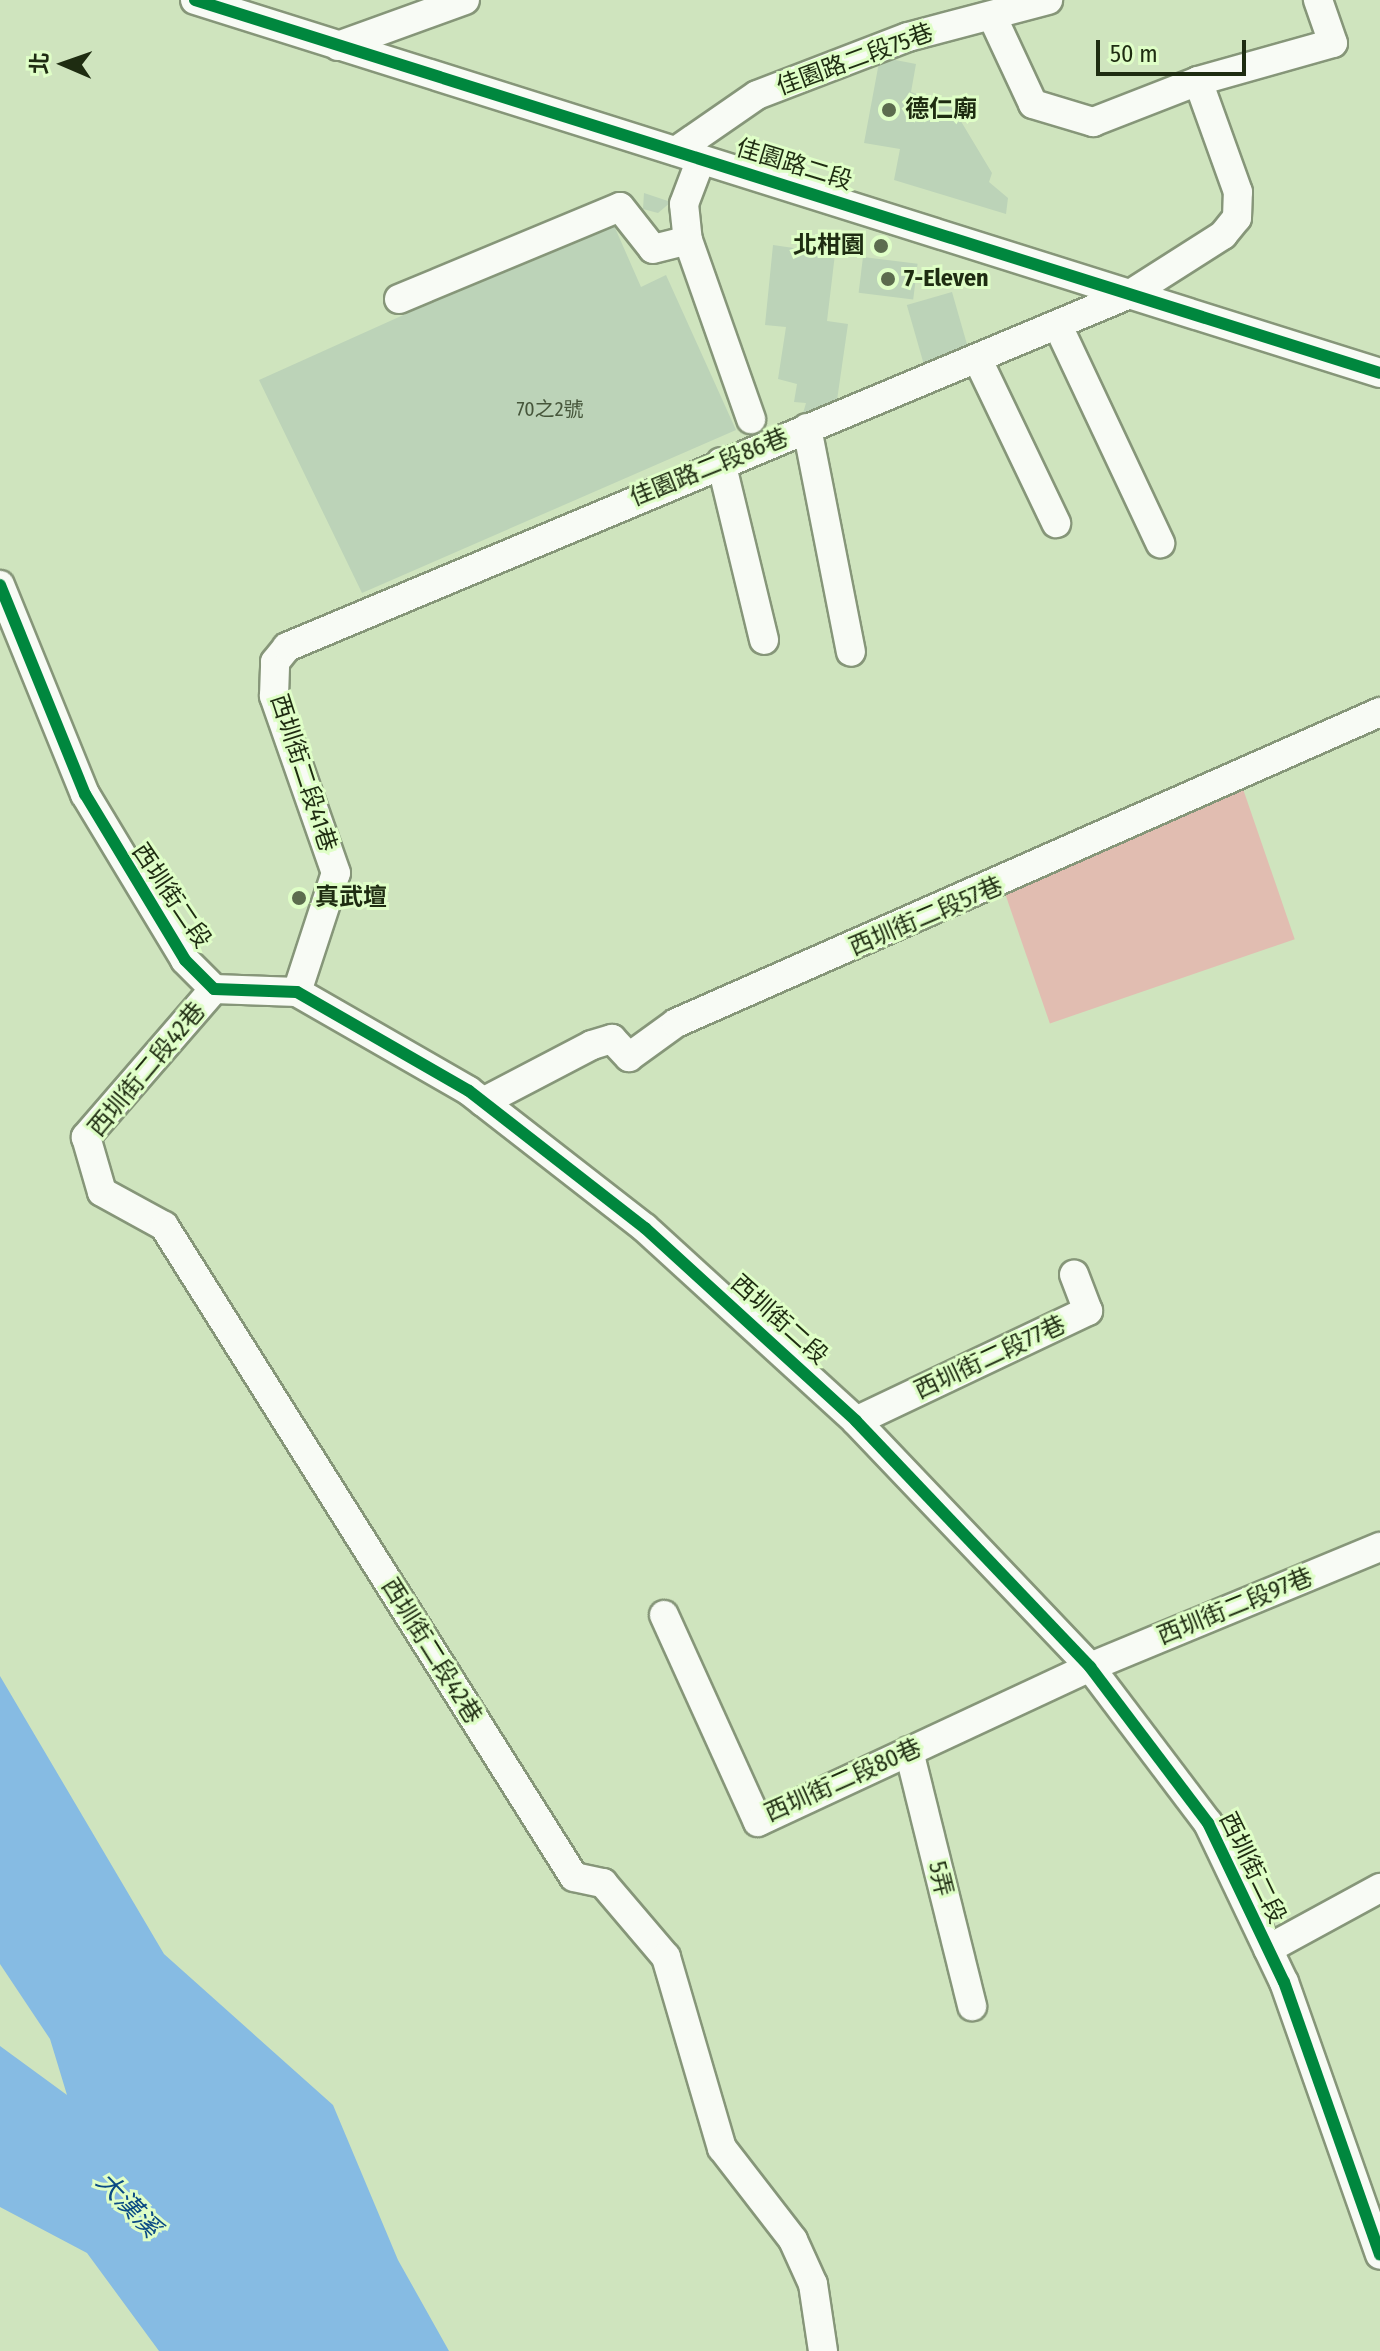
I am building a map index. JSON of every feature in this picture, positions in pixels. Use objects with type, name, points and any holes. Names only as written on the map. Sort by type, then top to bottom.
[{"type":"street","name":"佳園路二段","points":[[195,0],[1380,373]]},
{"type":"street","points":[[338,46],[465,0]]},
{"type":"street","name":"佳園路二段75巷","points":[[688,155],[757,95],[908,37],[1048,0]]},
{"type":"street","points":[[992,16],[1033,104],[1104,121],[1198,81],[1333,43],[1318,0]]},
{"type":"street","name":"佳園路二段86巷","points":[[287,647],[721,462],[1059,328],[1132,293],[1223,235],[1237,218],[1238,192],[1198,81]]},
{"type":"street","points":[[688,155],[684,204],[688,240],[751,419]]},
{"type":"street","points":[[399,299],[620,207],[653,249],[688,240]]},
{"type":"street","points":[[1059,328],[1160,543]]},
{"type":"street","points":[[978,360],[1056,523]]},
{"type":"street","points":[[807,428],[851,652]]},
{"type":"street","points":[[721,462],[764,640]]},
{"type":"street","name":"西圳街二段","points":[[0,585],[118,859],[185,960],[214,989],[297,992],[483,1102],[645,1228],[856,1421],[1090,1667],[1208,1823],[1268,1949],[1368,2182],[1380,2255]]},
{"type":"street","name":"西圳街二段41巷","points":[[287,647],[275,662],[274,696],[336,873],[297,992]]},
{"type":"street","name":"西圳街二段57巷","points":[[483,1102],[592,1045],[612,1039],[629,1057],[676,1023],[1380,712]]},
{"type":"street","name":"西圳街二段42巷","points":[[214,989],[86,1137],[102,1192],[164,1226],[574,1877],[603,1883],[666,1957],[722,2148],[793,2240],[813,2284],[823,2351]]},
{"type":"street","name":"西圳街二段77巷","points":[[856,1421],[1088,1311],[1074,1275]]},
{"type":"street","name":"西圳街二段97巷","points":[[1090,1667],[1380,1547]]},
{"type":"street","name":"西圳街二段80巷","points":[[664,1615],[758,1822],[1090,1667]]},
{"type":"street","name":"5弄","points":[[909,1751],[972,2006]]},
{"type":"street","points":[[1268,1949],[1380,1888]]},
{"type":"shaded area","points":[[1242,786],[1295,939],[1050,1023],[997,870]]},
{"type":"water","name":"大漢溪","points":[[0,1676],[164,1954],[333,2105],[398,2260],[449,2351],[159,2351],[87,2253],[0,2207],[0,2046],[67,2095],[50,2039],[0,1964]]},
{"type":"building","points":[[880,57],[916,64],[911,92],[953,108],[992,173],[989,182],[1008,198],[1006,214],[894,180],[900,149],[864,143]]},
{"type":"building","points":[[644,193],[671,202],[658,213],[643,209]]},
{"type":"building","points":[[612,221],[641,287],[666,275],[736,430],[362,593],[259,380]]},
{"type":"building","points":[[773,245],[835,254],[827,321],[848,324],[835,414],[799,427],[806,403],[794,402],[797,384],[778,379],[786,327],[765,325]]},
{"type":"building","name":"7-Eleven","points":[[863,257],[918,264],[913,299],[859,293]]},
{"type":"building","points":[[952,292],[970,355],[925,368],[907,305]]},
{"type":"cycle path","points":[[195,0],[1380,373]]},
{"type":"cycle path","points":[[0,585],[85,794],[185,960],[214,989],[297,992],[469,1091],[645,1228],[856,1421],[1090,1667],[1208,1823],[1284,1982],[1380,2255]]},
{"type":"place","name":"德仁廟","points":[[889,110]]},
{"type":"place","name":"北柑園","points":[[881,246]]},
{"type":"place","name":"7-Eleven","points":[[888,279]]},
{"type":"place","name":"真武壇","points":[[299,898]]}]
